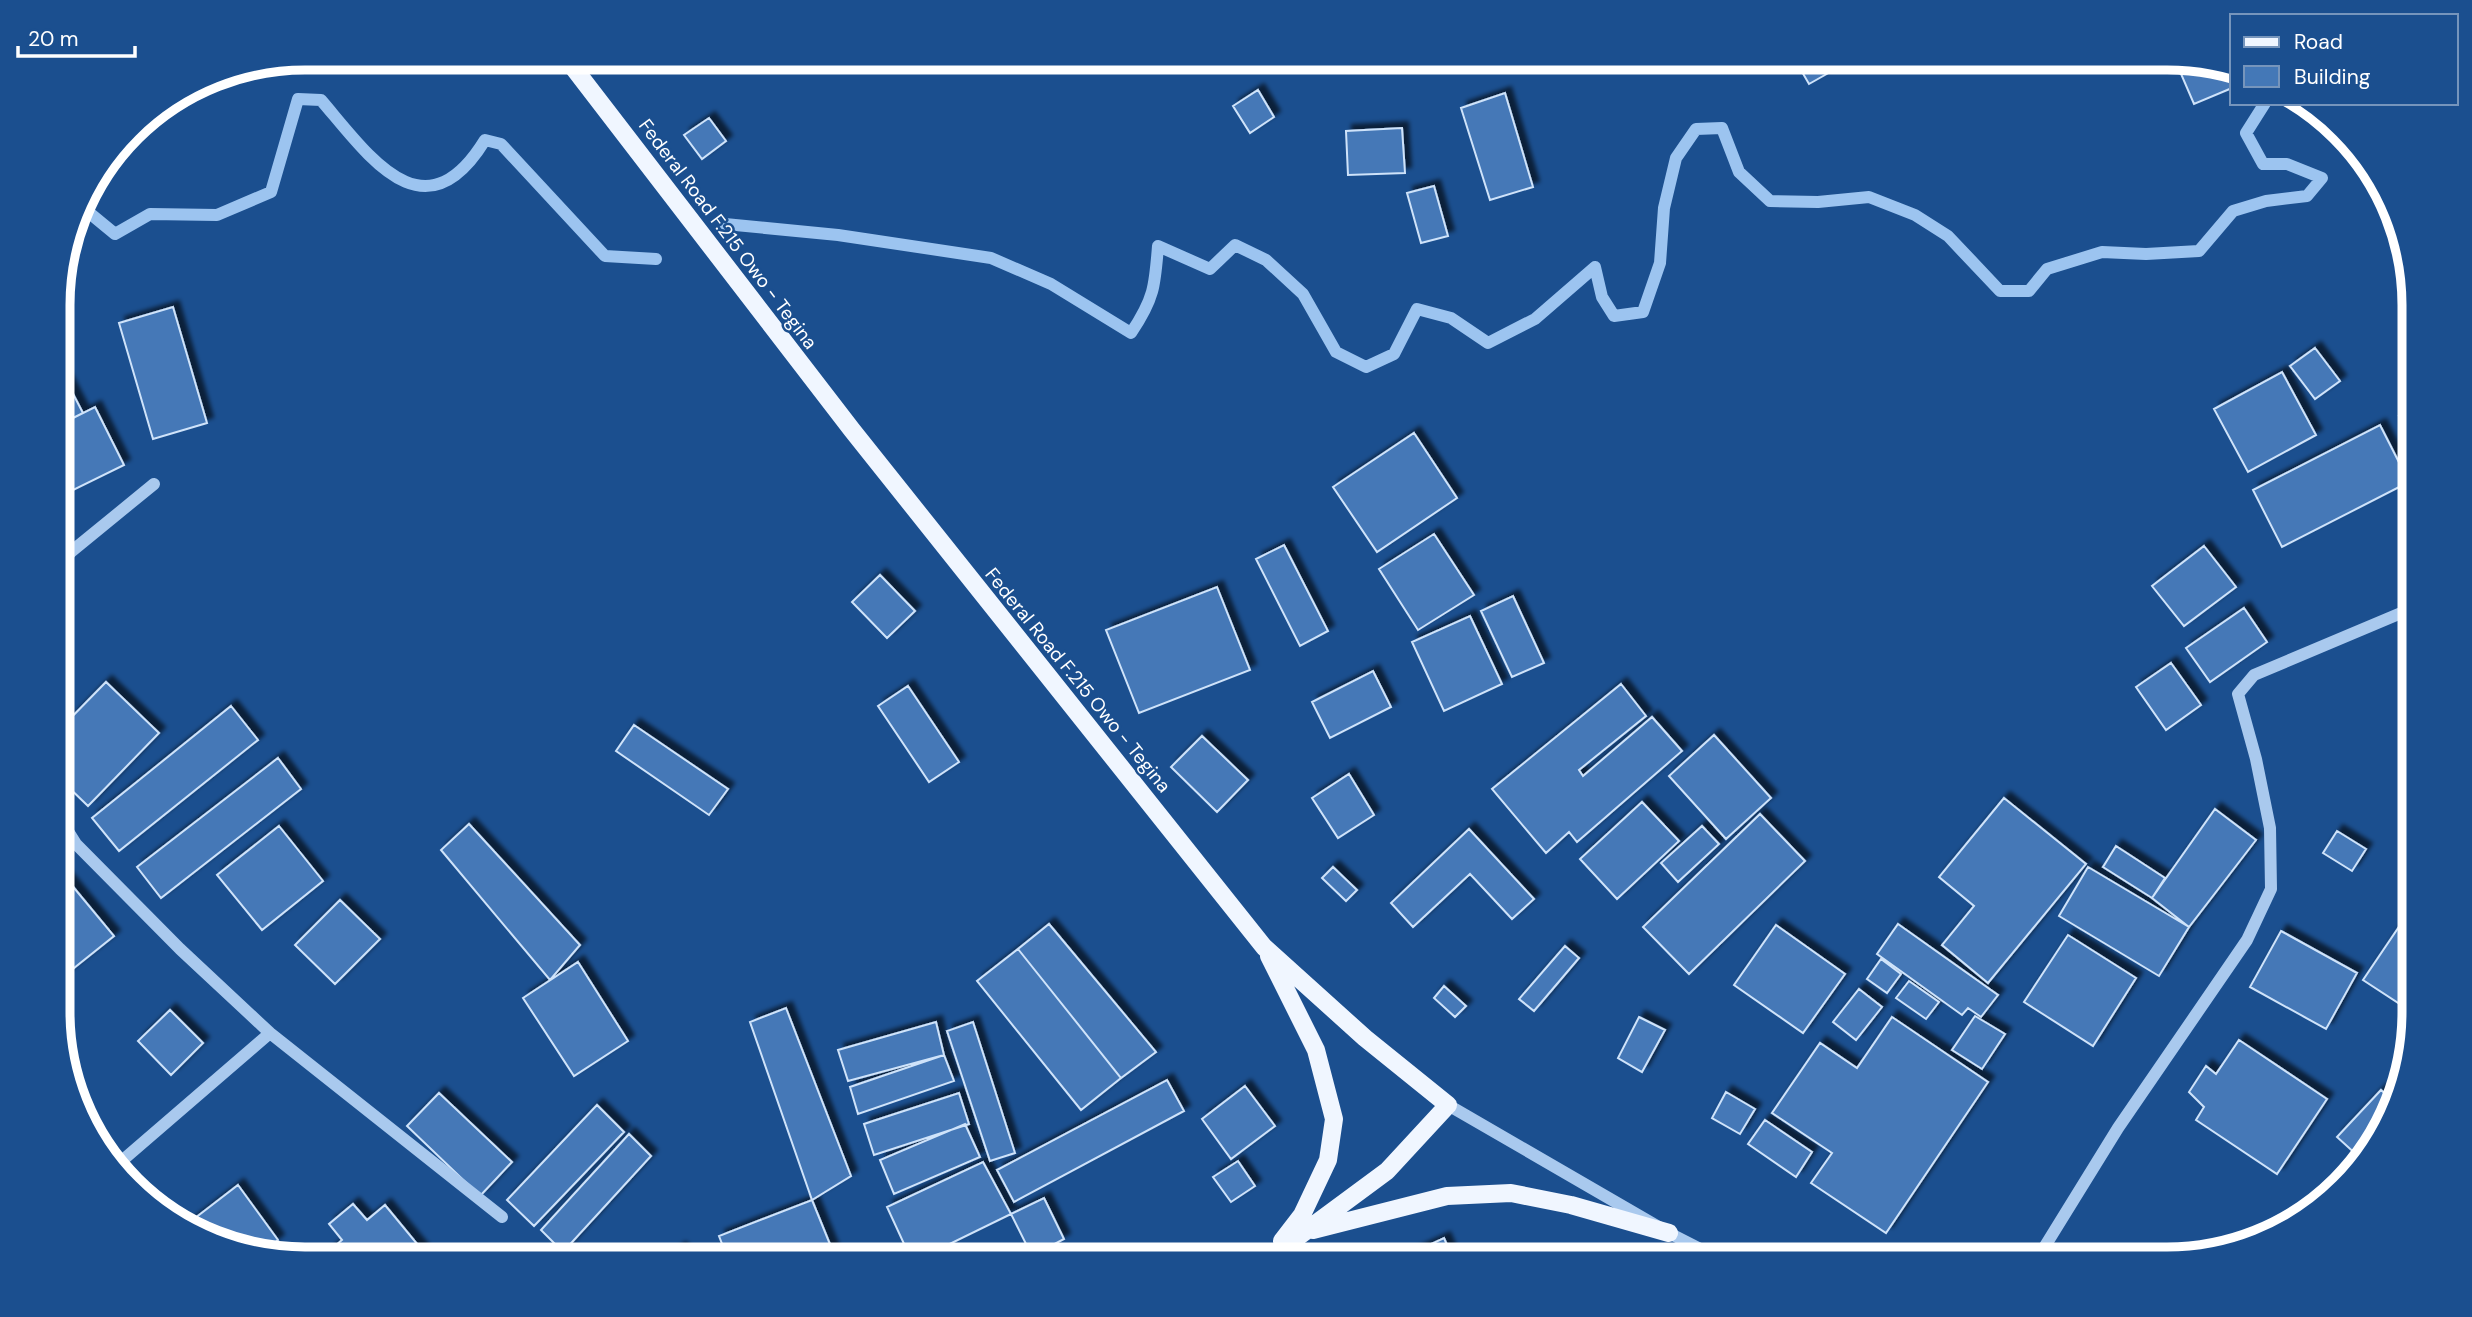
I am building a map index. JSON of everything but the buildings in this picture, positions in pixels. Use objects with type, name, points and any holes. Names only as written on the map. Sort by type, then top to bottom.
[{"type":"main road","name":"Federal Road F.215 Owo - Tegina","points":[[576,71],[852,430],[1264,947],[1365,1038],[1448,1105]]},
{"type":"main road","points":[[1264,947],[1316,1050],[1334,1119],[1328,1160],[1302,1215],[1278,1246]]},
{"type":"main road","points":[[1284,1246],[1387,1171],[1448,1105]]},
{"type":"main road","points":[[1303,1232],[1447,1196],[1511,1193],[1571,1205],[1669,1233]]},
{"type":"street","points":[[71,552],[154,484]]},
{"type":"street","points":[[2045,1246],[2118,1128],[2247,940],[2271,888],[2270,828],[2256,759],[2238,694],[2255,675],[2402,613]]},
{"type":"street","points":[[70,834],[76,844],[180,949],[270,1033],[502,1217]]},
{"type":"street","points":[[123,1160],[270,1033]]},
{"type":"street","points":[[1448,1105],[1695,1246]]},
{"type":"waterway","points":[[89,213],[115,234],[150,214],[217,215],[271,192],[298,99],[321,100],[358,144],[398,178],[419,186],[440,183],[462,169],[485,140],[501,144],[605,256],[656,259]]},
{"type":"waterway","points":[[725,224],[838,235],[991,258],[1051,284],[1131,333],[1152,292],[1158,246],[1210,269],[1235,245],[1266,260],[1303,294],[1336,352],[1366,367],[1394,354],[1417,309],[1451,318],[1488,343],[1535,319],[1595,267],[1602,297],[1614,316],[1643,312],[1660,263],[1664,208],[1676,158],[1696,129],[1722,128],[1739,172],[1770,201],[1818,202],[1869,197],[1915,215],[1948,236],[2000,291],[2029,291],[2047,269],[2102,252],[2146,254],[2199,251],[2233,211],[2266,201],[2307,196],[2322,178],[2287,164],[2263,164],[2246,133],[2264,105]]}]
